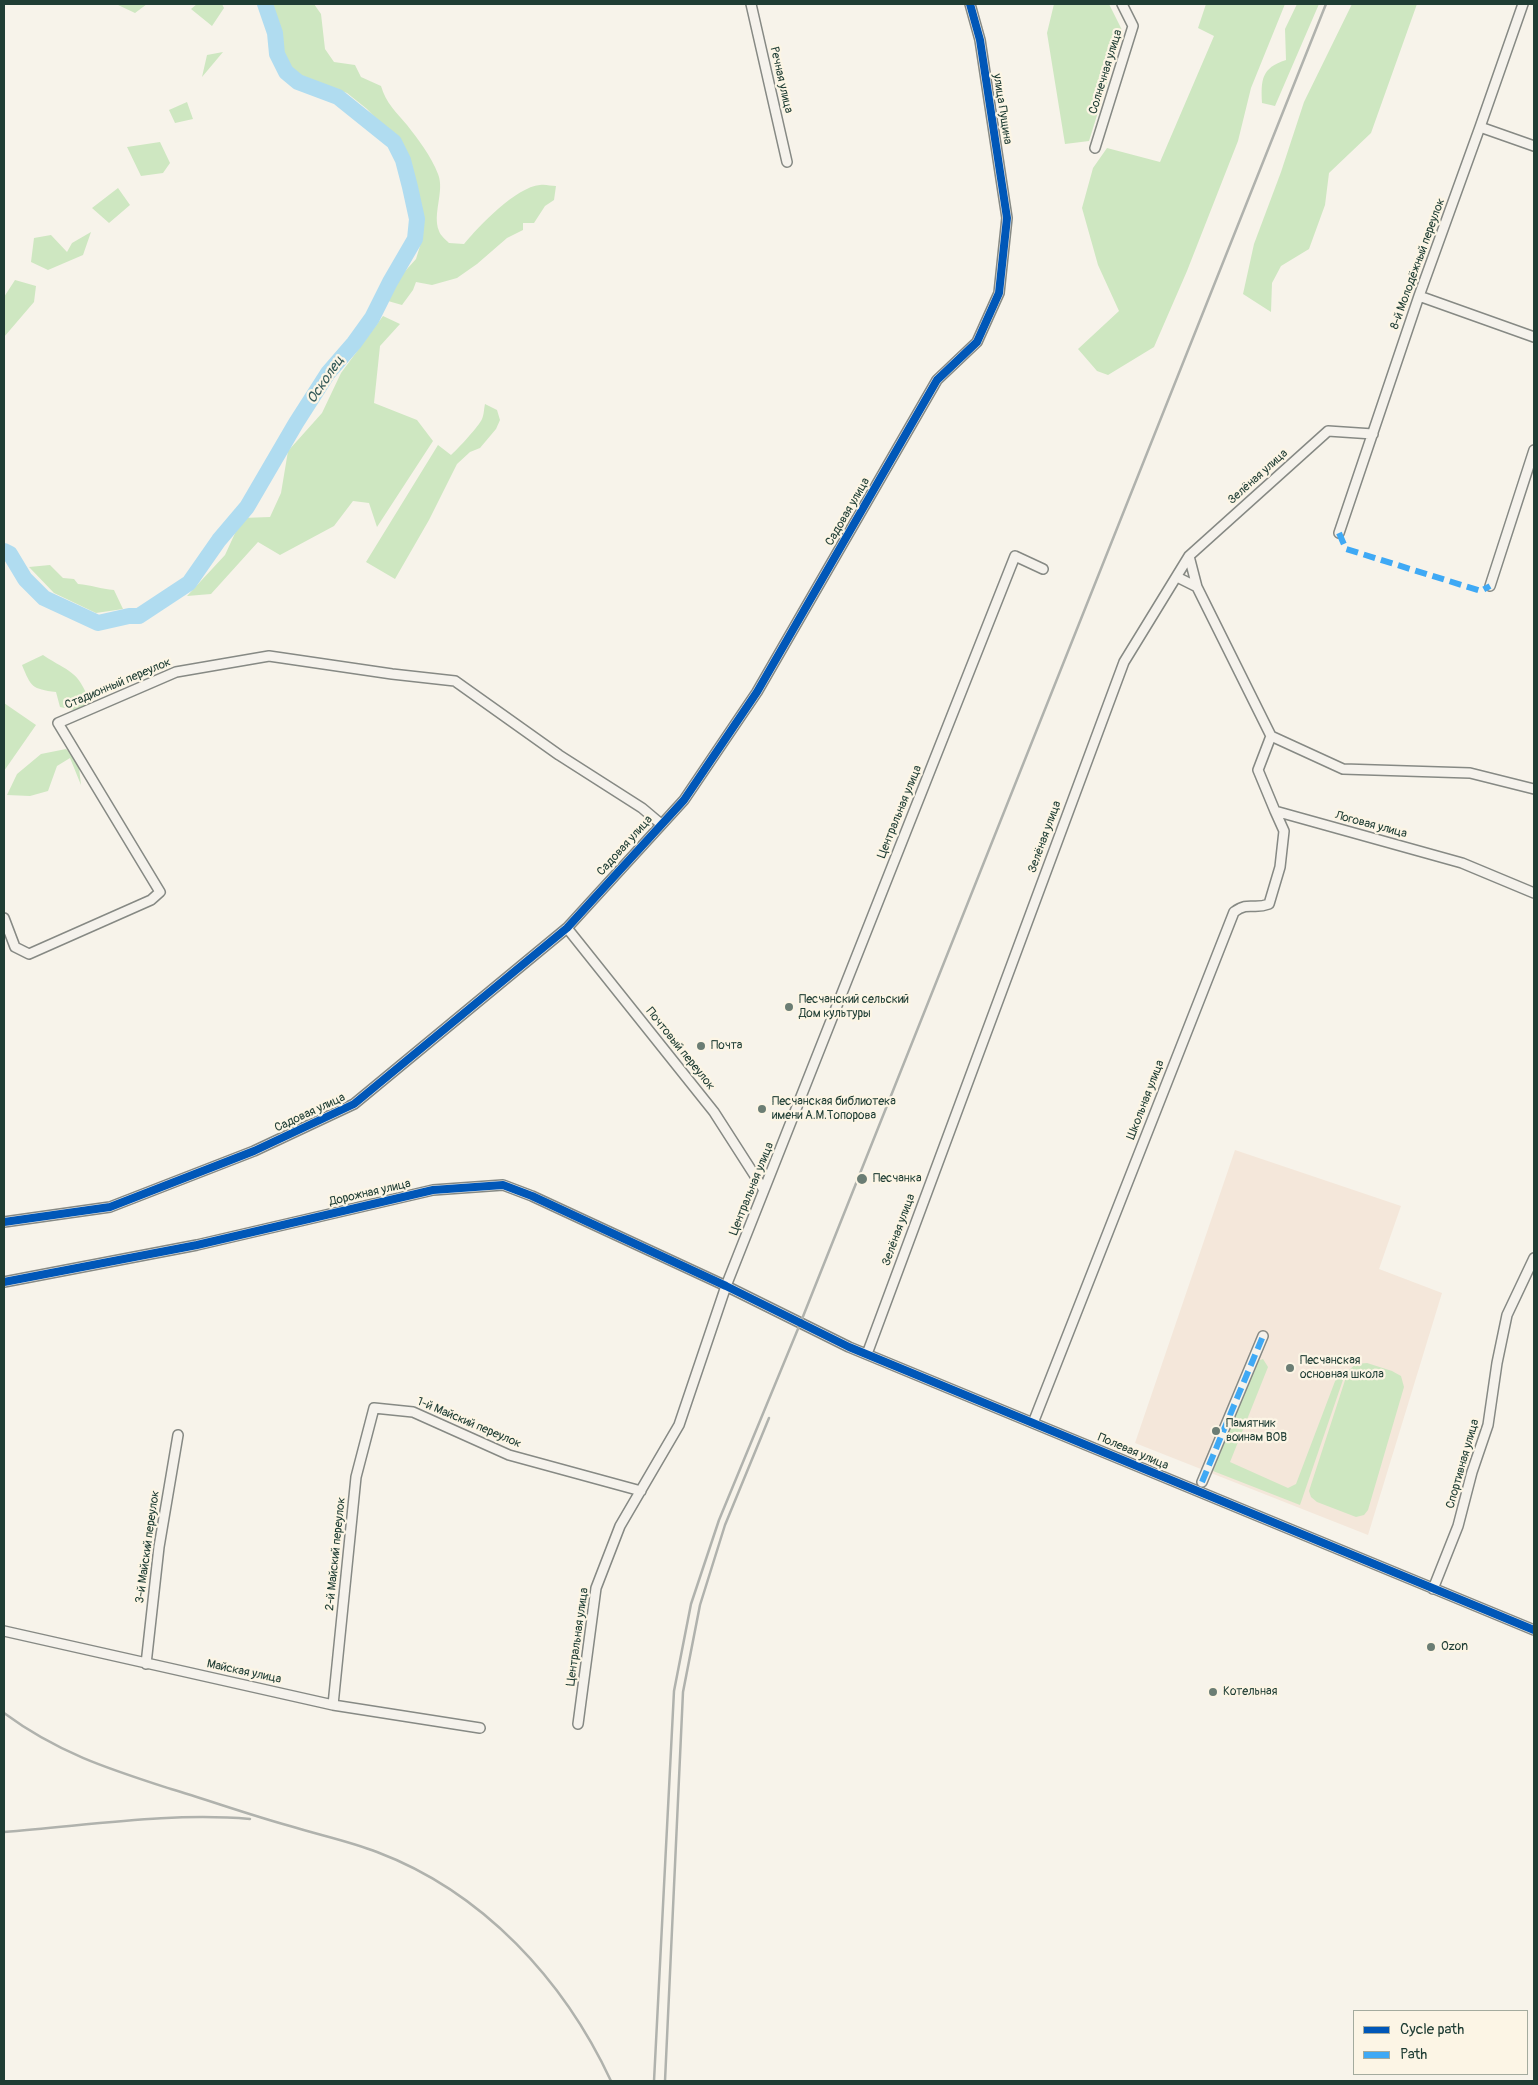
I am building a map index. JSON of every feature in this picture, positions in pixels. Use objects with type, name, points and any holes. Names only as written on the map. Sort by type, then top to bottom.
[{"type":"street","name":"Речная улица","points":[[751,4],[787,162]]},
{"type":"street","name":"улица Пущина","points":[[970,4],[980,40],[1007,218]]},
{"type":"street","name":"Солнечная улица","points":[[1095,148],[1133,26],[1122,4]]},
{"type":"street","name":"8-й Молодёжный переулок","points":[[1339,533],[1419,296],[1523,4]]},
{"type":"street","points":[[1480,128],[1534,146]]},
{"type":"street","name":"Садовая улица","points":[[4,1222],[110,1207],[254,1151],[354,1104],[567,928],[660,824],[684,800],[757,692],[937,380],[977,342],[999,292],[1007,218]]},
{"type":"street","points":[[1419,296],[1534,337]]},
{"type":"street","name":"Зелёная улица","points":[[866,1354],[1124,662],[1189,556],[1328,431],[1373,434]]},
{"type":"street","points":[[1490,586],[1534,450]]},
{"type":"street","name":"Центральная улица","points":[[578,1724],[596,1588],[620,1526],[678,1425],[726,1286],[1015,556],[1043,569]]},
{"type":"street","points":[[1189,556],[1197,586],[1271,736],[1343,769],[1470,774],[1534,789]]},
{"type":"street","points":[[1177,577],[1197,586]]},
{"type":"street","name":"Стадионный переулок","points":[[4,918],[15,947],[29,954],[151,900],[160,892],[58,723],[176,672],[269,656],[455,681],[559,755],[642,808],[660,824]]},
{"type":"street","points":[[1271,736],[1258,770],[1274,811]]},
{"type":"street","name":"Логовая улица","points":[[1274,811],[1462,863],[1534,894]]},
{"type":"street","name":"Школьная улица","points":[[1033,1423],[1234,912],[1243,905],[1261,907],[1269,904],[1280,867],[1284,831],[1274,811]]},
{"type":"street","name":"Почтовый переулок","points":[[567,928],[714,1112],[764,1190]]},
{"type":"street","name":"Дорожная улица","points":[[4,1282],[197,1245],[433,1190],[503,1185],[532,1196],[726,1286]]},
{"type":"street","name":"Спортивная улица","points":[[1433,1589],[1458,1526],[1472,1472],[1488,1425],[1497,1364],[1507,1315],[1534,1258]]},
{"type":"street","name":"Полевая улица","points":[[726,1286],[866,1354],[1534,1630]]},
{"type":"street","points":[[1202,1482],[1263,1336]]},
{"type":"street","name":"1-й Майский переулок","points":[[374,1408],[413,1412],[509,1455],[641,1491]]},
{"type":"street","name":"2-й Майский переулок","points":[[332,1705],[356,1477],[374,1408]]},
{"type":"street","name":"3-й Майский переулок","points":[[146,1664],[159,1547],[178,1435]]},
{"type":"street","name":"Майская улица","points":[[4,1631],[332,1705],[480,1728]]},
{"type":"shaded area","name":"Песчанская основная школа","points":[[1235,1150],[1401,1206],[1379,1269],[1442,1293],[1368,1535],[1135,1443]]},
{"type":"green space","points":[[116,4],[147,4],[135,13]]},
{"type":"green space","points":[[197,4],[222,4],[224,8],[212,26],[191,9]]},
{"type":"green space","points":[[270,4],[314,4],[321,14],[325,49],[334,62],[355,65],[361,77],[381,86],[395,111],[420,142],[435,167],[440,181],[437,224],[439,231],[449,243],[464,244],[499,208],[530,187],[542,185],[556,186],[554,200],[545,206],[534,223],[523,223],[523,230],[507,238],[477,264],[457,278],[432,285],[416,282],[413,290],[402,305],[388,301],[398,279],[416,259],[423,236],[422,208],[410,161],[399,143],[367,109],[347,93],[302,78],[288,70],[282,60],[280,41]]},
{"type":"green space","points":[[1054,4],[1109,4],[1123,32],[1089,141],[1065,144],[1047,33]]},
{"type":"green space","points":[[1206,4],[1285,4],[1251,88],[1238,141],[1187,271],[1154,347],[1108,375],[1097,371],[1078,349],[1119,311],[1098,265],[1082,208],[1093,168],[1107,148],[1160,162],[1214,36],[1198,28]]},
{"type":"green space","points":[[1297,4],[1319,4],[1275,106],[1262,103],[1264,76],[1272,67],[1286,60],[1285,29]]},
{"type":"green space","points":[[1352,4],[1417,4],[1371,133],[1329,173],[1325,205],[1309,249],[1281,266],[1272,283],[1271,312],[1243,294],[1254,244],[1281,172],[1304,102]]},
{"type":"green space","points":[[223,52],[202,77],[207,55]]},
{"type":"green space","points":[[187,102],[193,119],[175,123],[169,110]]},
{"type":"green space","points":[[160,142],[170,163],[163,173],[141,176],[127,147]]},
{"type":"green space","points":[[118,188],[130,205],[109,223],[92,208]]},
{"type":"green space","points":[[91,232],[83,255],[48,270],[31,262],[34,238],[51,235],[67,252],[72,243]]},
{"type":"green space","points":[[15,280],[36,286],[34,302],[4,337],[4,297]]},
{"type":"green space","points":[[383,316],[400,324],[380,346],[374,403],[417,420],[433,441],[377,527],[369,503],[353,501],[334,526],[280,555],[258,542],[211,594],[187,596],[225,555],[242,518],[270,517],[281,493],[288,451],[322,413],[341,373]]},
{"type":"green space","points":[[485,404],[497,410],[500,420],[496,429],[480,448],[470,452],[457,464],[429,520],[395,579],[366,562],[438,445],[451,455],[468,438],[480,422]]},
{"type":"green space","points":[[50,565],[63,578],[74,579],[78,584],[114,590],[123,609],[96,613],[54,593],[29,567]]},
{"type":"green space","points":[[43,655],[77,677],[90,702],[78,711],[60,707],[56,692],[42,690],[33,686],[22,665]]},
{"type":"green space","points":[[4,703],[36,725],[4,771]]},
{"type":"green space","points":[[66,749],[78,759],[81,785],[70,758],[57,766],[48,791],[30,796],[7,795],[17,774],[41,754]]},
{"type":"green space","points":[[1263,1359],[1268,1367],[1230,1462],[1288,1488],[1296,1484],[1337,1376],[1344,1377],[1300,1505],[1213,1471],[1257,1361]]},
{"type":"green space","points":[[1367,1363],[1401,1376],[1404,1387],[1368,1510],[1364,1515],[1356,1517],[1317,1502],[1311,1497],[1309,1491],[1348,1371],[1356,1364]]},
{"type":"waterway","name":"Осколец","points":[[4,551],[10,554],[25,579],[44,598],[98,623],[129,616],[139,616],[189,583],[219,540],[247,507],[296,423],[328,373],[354,343],[372,318],[415,239],[417,219],[403,160],[394,142],[338,97],[298,82],[286,72],[277,54],[275,33],[265,4]]},
{"type":"railway","points":[[654,2081],[674,1691],[691,1604],[719,1520],[800,1324],[1326,4]]},
{"type":"railway","points":[[665,2081],[683,1692],[700,1605],[725,1525],[769,1418]]},
{"type":"railway","points":[[4,1713],[44,1739],[84,1759],[148,1782],[366,1848],[416,1869],[452,1890],[485,1915],[516,1944],[544,1975],[570,2008],[592,2044],[611,2081]]},
{"type":"railway","points":[[4,1832],[158,1818],[219,1817],[250,1819]]},
{"type":"marked path","points":[[1339,533],[1346,549],[1481,591],[1490,586]]},
{"type":"marked path","points":[[1202,1482],[1263,1336]]},
{"type":"cycle path","points":[[4,1222],[110,1207],[254,1151],[354,1104],[567,928],[684,800],[757,692],[937,380],[977,342],[999,293],[1007,218],[980,40],[970,4]]},
{"type":"cycle path","points":[[4,1282],[197,1245],[433,1190],[503,1185],[532,1196],[726,1286],[849,1347],[1534,1630]]},
{"type":"place","name":"Песчанский сельский Дом культуры","points":[[789,1007]]},
{"type":"place","name":"Почта","points":[[701,1046]]},
{"type":"place","name":"Песчанская библиотека имени А.М.Топорова","points":[[762,1109]]},
{"type":"place","name":"Песчанка","points":[[862,1179]]},
{"type":"place","name":"Песчанская основная школа","points":[[1290,1368]]},
{"type":"place","name":"Памятник воинам ВОВ","points":[[1216,1431]]},
{"type":"place","name":"Ozon","points":[[1431,1647]]},
{"type":"place","name":"Котельная","points":[[1213,1692]]}]
